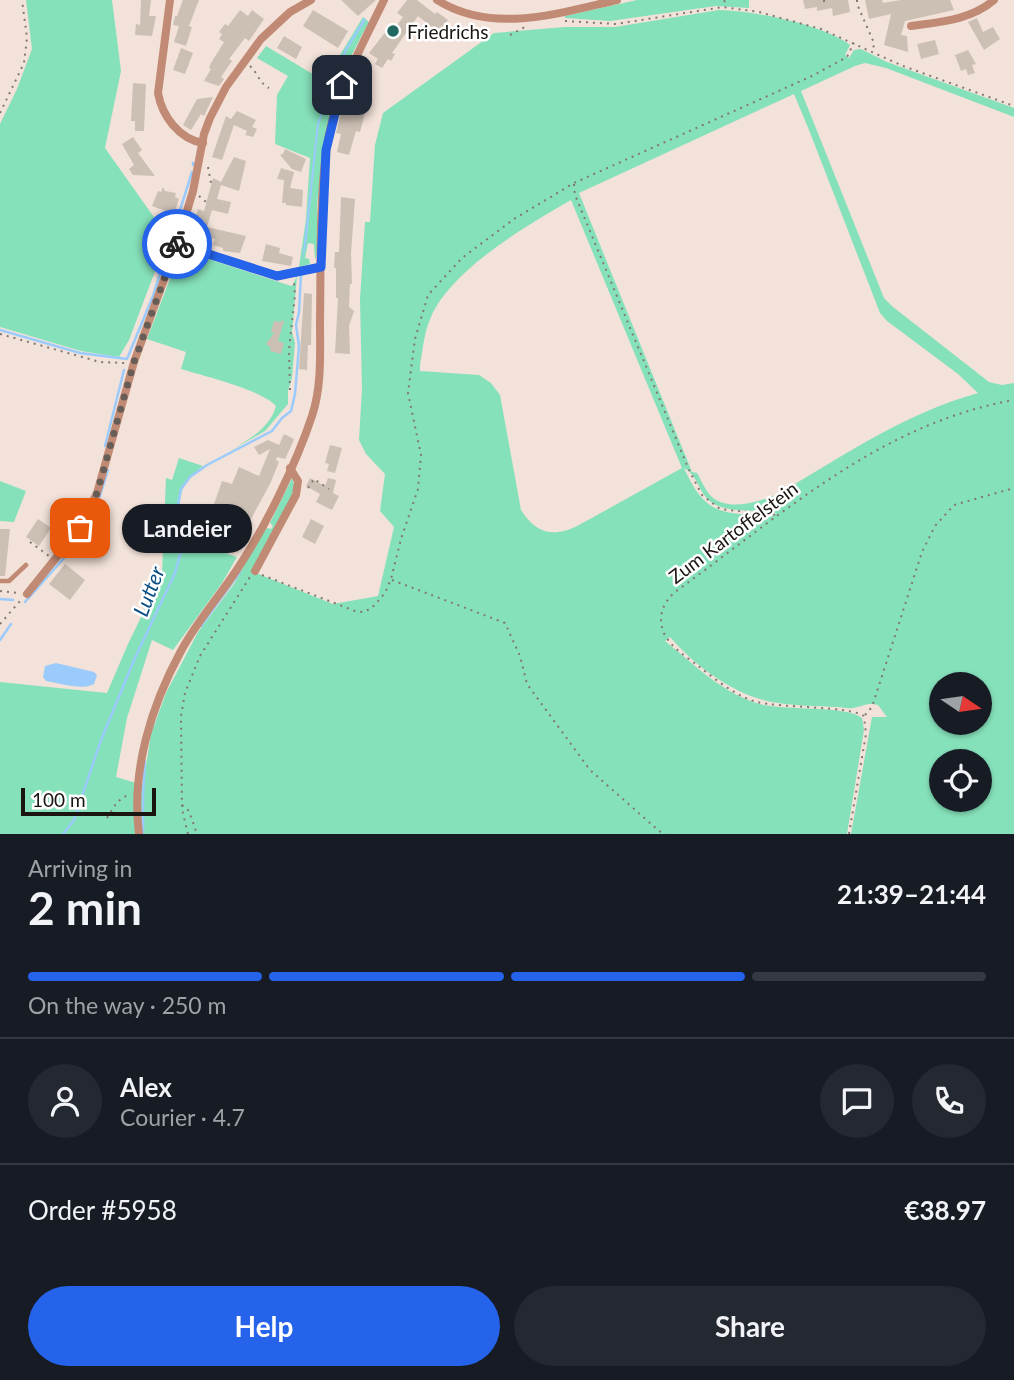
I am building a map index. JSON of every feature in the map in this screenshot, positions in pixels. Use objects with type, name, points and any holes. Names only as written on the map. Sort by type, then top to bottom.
[{"type":"street","points":[[170,0],[158,93],[160,106],[183,137],[203,143]]},
{"type":"street","points":[[27,594],[80,528],[97,493],[134,362],[177,244],[196,180],[210,118],[243,61],[261,39],[290,12],[311,0]]},
{"type":"street","points":[[139,834],[139,782],[146,735],[162,689],[181,650],[238,568],[272,506],[308,427],[318,394],[324,169],[331,121],[342,85],[384,0]]},
{"type":"street","points":[[438,0],[462,13],[481,19],[500,20],[548,15],[617,0]]},
{"type":"street","points":[[911,26],[964,17],[985,8],[994,0]]},
{"type":"street","points":[[177,244],[274,276],[321,267]]},
{"type":"street","points":[[255,571],[296,495],[298,481],[290,468]]},
{"type":"lane","points":[[0,581],[9,581],[26,565]]},
{"type":"path","points":[[0,113],[24,63],[27,38],[22,0]]},
{"type":"path","points":[[857,0],[874,43],[872,52]]},
{"type":"path","points":[[548,15],[568,22],[616,24],[708,9],[732,8],[803,23],[904,66],[1014,106]]},
{"type":"path","points":[[188,834],[182,804],[181,716],[187,686],[208,643],[255,571],[272,581],[362,612],[378,602],[391,579],[418,489],[421,455],[408,393],[415,339],[428,295],[462,258],[514,219],[574,183],[812,76],[847,57],[854,43]]},
{"type":"path","points":[[321,56],[325,58],[323,63]]},
{"type":"path","points":[[243,61],[257,72],[260,80],[269,88]]},
{"type":"path","points":[[208,167],[213,184]]},
{"type":"path","points":[[574,183],[575,195],[689,470],[702,495],[720,509],[777,515]]},
{"type":"path","points":[[290,390],[289,342],[295,295],[293,274]]},
{"type":"path","points":[[0,334],[100,362],[134,362]]},
{"type":"path","name":"Zum Kartoffelstein","points":[[864,716],[850,711],[772,705],[748,698],[716,679],[677,650],[665,635],[661,615],[665,603],[777,515],[887,443],[950,417],[1014,400]]},
{"type":"path","points":[[308,488],[314,479],[329,489]]},
{"type":"path","points":[[849,834],[866,734],[864,716],[872,707],[922,552],[935,526],[954,505],[1014,488]]},
{"type":"path","points":[[30,542],[55,560]]},
{"type":"path","points":[[391,579],[505,623],[520,656],[527,684],[590,770],[659,831],[666,834]]},
{"type":"path","points":[[0,592],[27,594]]},
{"type":"path","points":[[0,624],[27,594]]},
{"type":"path","points":[[107,818],[117,802],[139,782]]},
{"type":"path","points":[[182,804],[189,811],[197,834]]},
{"type":"green space","points":[[26,0],[112,0],[121,71],[105,148],[168,237],[129,340],[119,357],[81,351],[0,327],[0,124],[32,49]]},
{"type":"green space","points":[[637,0],[749,0],[749,8],[716,6],[610,21],[565,18]]},
{"type":"green space","points":[[719,10],[768,16],[805,25],[838,38],[850,45],[845,55],[849,58],[854,50],[861,49],[887,62],[1014,108],[1014,117],[886,68],[865,63],[801,91],[884,298],[989,382],[1002,385],[1014,383],[1014,834],[851,834],[872,717],[887,717],[878,705],[849,708],[788,704],[758,698],[716,678],[670,637],[665,641],[721,686],[746,699],[771,706],[843,711],[862,718],[864,730],[847,834],[0,834],[0,682],[107,693],[162,574],[166,478],[172,480],[179,458],[203,466],[187,482],[180,498],[182,538],[237,557],[222,583],[173,650],[152,640],[127,718],[116,777],[143,785],[151,734],[166,693],[198,632],[234,584],[260,537],[267,528],[271,529],[273,526],[270,523],[292,478],[295,488],[256,573],[333,604],[378,596],[394,527],[380,511],[385,474],[366,454],[359,440],[362,388],[360,299],[365,222],[370,222],[375,145],[383,113],[494,33],[565,27],[615,27]],"holes":[[[794,94],[880,313],[978,393],[899,424],[778,494],[745,504],[727,504],[712,497],[697,473],[692,472],[579,193]],[[571,200],[682,468],[579,525],[562,532],[554,532],[539,529],[521,510],[500,395],[491,383],[479,375],[420,371],[420,365],[431,317],[455,282],[492,250]],[[684,468],[689,471],[707,498],[718,506],[776,513],[771,517],[717,509],[700,496]]]},
{"type":"green space","points":[[363,17],[369,22],[342,76],[329,121],[317,204],[317,254],[315,260],[314,244],[308,243],[305,258],[309,259],[310,264],[299,267],[306,219],[310,158],[275,144],[277,95],[288,76],[257,58],[266,46],[331,85],[340,55]]},
{"type":"green space","points":[[181,250],[292,286],[297,276],[292,332],[295,343],[288,404],[265,431],[230,451],[264,427],[276,406],[246,389],[181,369],[186,352],[147,339]]},
{"type":"green space","points":[[0,481],[26,491],[14,522],[0,521]]},
{"type":"water","points":[[364,18],[366,20],[347,50],[319,124],[306,246],[302,261],[317,124],[345,49]]},
{"type":"water","points":[[56,663],[94,672],[97,675],[94,684],[77,687],[46,681],[43,677],[45,666]]},
{"type":"building","points":[[141,0],[151,0],[149,16],[156,16],[152,36],[135,35],[136,24],[140,25]]},
{"type":"building","points":[[183,0],[199,0],[189,26],[192,27],[186,46],[174,42],[179,26],[173,25]]},
{"type":"building","points":[[341,0],[376,0],[358,16]]},
{"type":"building","points":[[407,0],[417,0],[448,20],[438,32],[418,16],[392,53],[395,54],[391,61],[388,59],[382,68],[375,64],[378,59],[369,53],[391,25],[395,28],[403,17],[397,13]]},
{"type":"building","points":[[803,0],[848,0],[850,12],[833,16],[832,8],[817,11],[817,7],[805,9]]},
{"type":"building","points":[[865,0],[882,0],[883,3],[901,0],[950,0],[954,10],[905,21],[901,35],[907,36],[908,52],[884,45],[891,14],[869,19]]},
{"type":"building","points":[[240,10],[248,16],[252,10],[264,19],[249,41],[245,38],[229,59],[232,61],[221,77],[224,79],[219,86],[204,81],[224,42],[219,39],[222,34],[219,32],[225,24],[228,26]]},
{"type":"building","points":[[313,10],[348,31],[338,48],[303,26]]},
{"type":"building","points":[[977,18],[983,32],[993,27],[1000,39],[984,50],[968,22]]},
{"type":"building","points":[[284,36],[302,47],[296,59],[277,48]]},
{"type":"building","points":[[935,40],[939,54],[921,59],[917,44]]},
{"type":"building","points":[[181,48],[193,53],[185,74],[173,70]]},
{"type":"building","points":[[968,50],[976,64],[972,65],[975,73],[968,75],[966,69],[961,71],[955,55]]},
{"type":"building","points":[[133,83],[146,84],[144,131],[135,131],[135,121],[131,121]]},
{"type":"building","points":[[213,97],[204,116],[201,114],[191,130],[183,125],[197,99]]},
{"type":"building","points":[[353,105],[366,109],[360,132],[356,131],[349,155],[337,152],[341,134],[336,133],[341,113],[351,115]]},
{"type":"building","points":[[237,111],[256,120],[252,127],[257,129],[253,137],[245,135],[247,131],[234,125],[222,160],[212,157],[226,116],[231,119]]},
{"type":"building","points":[[133,137],[142,150],[138,153],[155,176],[133,175],[129,169],[134,165],[122,144]]},
{"type":"building","points":[[285,149],[306,159],[301,172],[292,169],[280,155]]},
{"type":"building","points":[[234,157],[246,161],[239,191],[221,185],[217,199],[231,202],[228,214],[212,210],[207,227],[246,236],[240,253],[223,251],[223,248],[213,245],[215,239],[191,232],[198,209],[204,211],[213,178],[221,182]]},
{"type":"building","points":[[281,168],[294,172],[290,188],[303,190],[302,207],[282,203],[284,180],[277,179]]},
{"type":"building","points":[[163,187],[165,191],[176,193],[175,197],[179,199],[174,214],[152,206],[158,191],[161,192]]},
{"type":"building","points":[[341,197],[355,199],[349,307],[354,311],[349,326],[350,354],[335,353],[338,298],[334,268],[335,252],[339,252]]},
{"type":"building","points":[[266,244],[280,248],[279,253],[293,257],[291,266],[262,261]]},
{"type":"building","points":[[304,293],[312,294],[311,345],[308,345],[307,370],[299,369]]},
{"type":"building","points":[[274,321],[284,321],[278,341],[284,343],[281,354],[270,351],[271,348],[266,344],[274,333],[271,332]]},
{"type":"building","points":[[284,434],[294,439],[293,442],[285,459],[277,457],[279,462],[270,484],[234,550],[216,540],[219,535],[211,532],[218,513],[212,510],[222,481],[232,484],[239,467],[259,476],[270,449],[259,455],[254,447],[268,440],[279,445]]},
{"type":"building","points":[[330,445],[342,448],[335,473],[327,471],[329,464],[325,463]]},
{"type":"building","points":[[310,478],[325,486],[328,478],[336,480],[333,493],[339,496],[332,510],[316,502],[320,494],[306,486]]},
{"type":"building","points":[[38,519],[51,528],[39,546],[26,537]]},
{"type":"building","points":[[311,519],[324,526],[315,544],[302,537]]},
{"type":"building","points":[[0,529],[10,529],[5,576],[0,576]]},
{"type":"building","points":[[65,564],[85,580],[70,600],[49,584]]},
{"type":"waterway","points":[[0,330],[80,353],[127,359],[153,296],[192,172]]},
{"type":"waterway","name":"Lutter","points":[[63,834],[74,820],[101,740],[135,658],[175,573],[180,555],[178,505],[181,489],[190,477],[207,465],[272,431],[291,411],[299,346],[296,325],[301,274]]},
{"type":"waterway","points":[[105,446],[124,370]]},
{"type":"waterway","points":[[78,539],[94,515],[108,470]]},
{"type":"waterway","points":[[25,602],[64,558],[71,554],[76,543]]},
{"type":"waterway","points":[[201,626],[240,572]]},
{"type":"waterway","points":[[0,599],[13,600]]},
{"type":"waterway","points":[[0,640],[11,624]]},
{"type":"waterway","points":[[143,834],[145,761]]},
{"type":"way so far","points":[[80,528],[97,493],[134,362],[177,244]]},
{"type":"place","name":"Friedrichs","points":[[393,31]]},
{"type":"place","name":"Landeier","points":[[80,528]]},
{"type":"route","points":[[177,244],[277,276],[321,267],[326,150],[342,85]]}]
